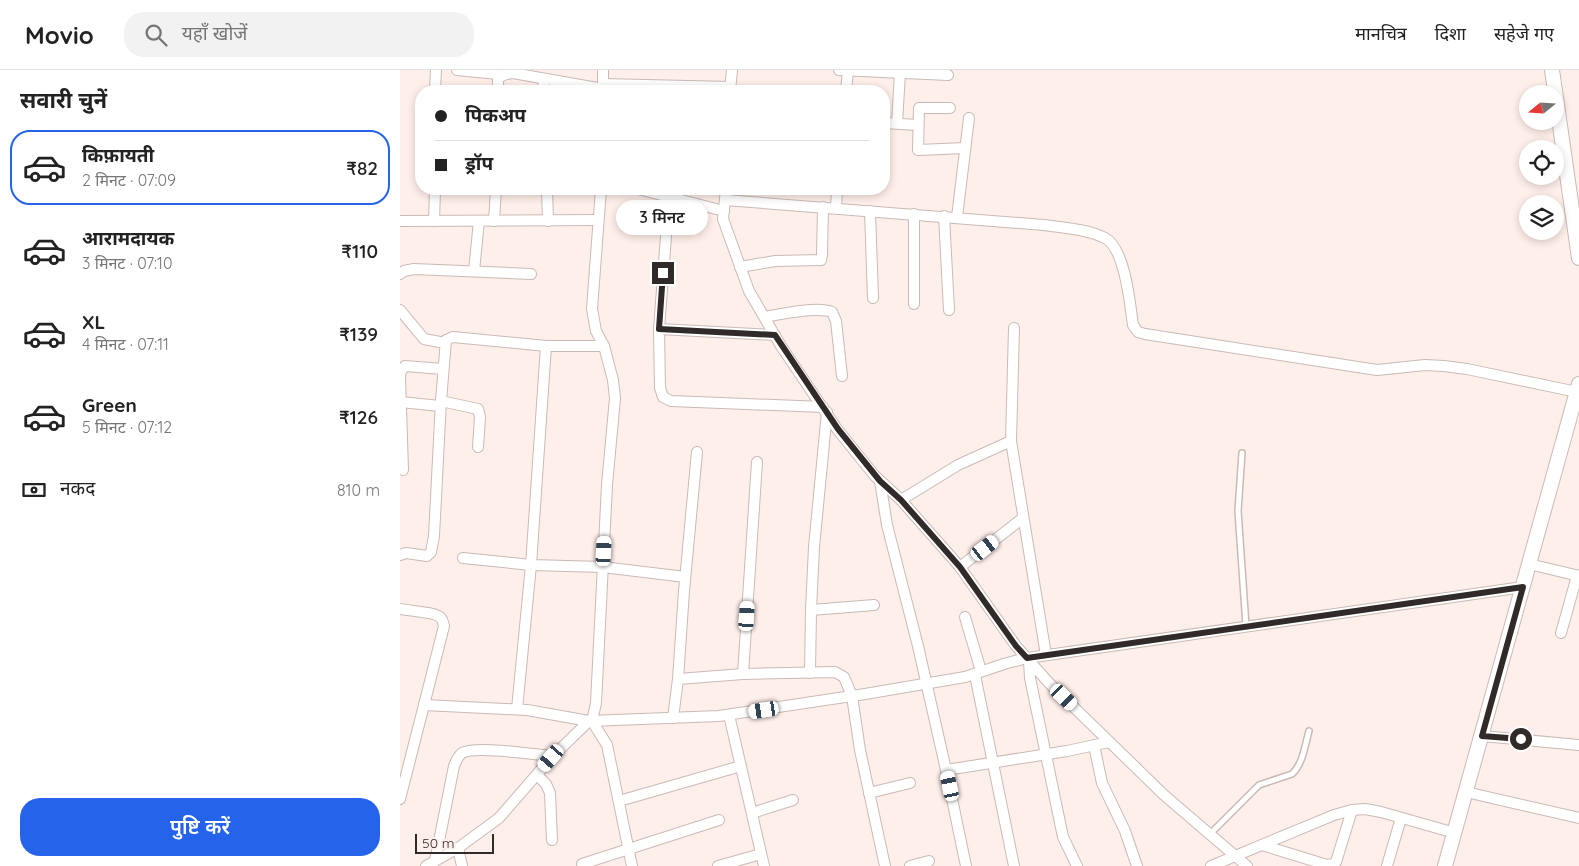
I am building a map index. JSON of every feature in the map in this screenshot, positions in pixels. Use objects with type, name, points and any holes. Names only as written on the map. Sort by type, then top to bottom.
[{"type":"street","points":[[435,85],[436,70]]},
{"type":"street","points":[[457,70],[498,74],[513,73],[580,85]]},
{"type":"street","points":[[603,70],[604,85]]},
{"type":"street","points":[[730,85],[732,70]]},
{"type":"street","points":[[839,70],[948,75]]},
{"type":"street","points":[[1552,70],[1579,258]]},
{"type":"street","points":[[847,85],[848,71]]},
{"type":"street","points":[[897,124],[900,73]]},
{"type":"street","points":[[544,79],[544,85]]},
{"type":"street","points":[[950,108],[918,108],[918,150],[965,148]]},
{"type":"street","points":[[957,217],[970,118]]},
{"type":"street","points":[[890,123],[918,125]]},
{"type":"street","points":[[434,221],[435,195]]},
{"type":"street","points":[[494,220],[496,195]]},
{"type":"street","points":[[546,195],[548,220]]},
{"type":"street","points":[[431,863],[458,848],[499,818],[552,756],[590,721],[596,703],[607,486],[615,398],[613,380],[604,346],[594,324],[592,309],[600,195]]},
{"type":"street","points":[[661,195],[724,206],[823,207],[944,216],[1044,225],[1094,234],[1107,238],[1114,245],[1118,253],[1123,268],[1133,325],[1138,332],[1368,369],[1387,370],[1406,366],[1444,366],[1578,388],[1446,866]]},
{"type":"street","points":[[725,195],[723,219],[749,291],[775,335],[838,429],[880,481],[901,500],[960,567],[1016,646],[1050,684],[1164,795],[1247,866]]},
{"type":"street","points":[[836,208],[837,195]]},
{"type":"street","points":[[669,197],[659,329],[660,388],[663,397],[666,400],[825,410]]},
{"type":"street","points":[[740,267],[774,261],[821,260],[823,207]]},
{"type":"street","points":[[870,211],[873,298]]},
{"type":"street","points":[[914,214],[914,304]]},
{"type":"street","points":[[944,216],[949,310]]},
{"type":"street","points":[[400,221],[598,220]]},
{"type":"street","points":[[474,271],[479,221]]},
{"type":"street","points":[[400,274],[414,269],[531,274]]},
{"type":"street","points":[[400,310],[424,339],[445,343]]},
{"type":"street","points":[[765,317],[794,312],[824,310],[832,312],[836,321],[842,376]]},
{"type":"street","points":[[1014,328],[1011,441],[1046,655]]},
{"type":"street","points":[[659,329],[775,335]]},
{"type":"street","points":[[400,555],[406,553],[427,556],[431,552],[434,536],[445,343],[448,338],[546,346],[604,346]]},
{"type":"street","points":[[517,709],[531,564],[546,346]]},
{"type":"street","points":[[403,470],[401,371],[405,366],[443,369]]},
{"type":"street","points":[[401,402],[441,403],[478,409],[480,416],[478,447]]},
{"type":"street","points":[[810,673],[814,547],[825,410]]},
{"type":"street","points":[[901,500],[958,465],[1011,441]]},
{"type":"street","points":[[672,718],[678,679],[685,577],[697,452]]},
{"type":"street","points":[[743,674],[757,462]]},
{"type":"street","points":[[880,481],[887,524],[918,646],[966,866]]},
{"type":"street","points":[[960,567],[1023,518]]},
{"type":"street","points":[[463,558],[531,564],[603,567],[685,577]]},
{"type":"street","points":[[1530,564],[1578,576],[1562,633]]},
{"type":"street","points":[[424,705],[517,709],[590,721],[729,715],[926,684],[978,673],[1046,655],[1523,587]]},
{"type":"street","points":[[811,610],[874,605]]},
{"type":"street","points":[[400,609],[436,615],[440,617],[444,626],[400,799]]},
{"type":"street","points":[[965,617],[978,673],[993,762],[1014,866]]},
{"type":"street","points":[[1028,659],[1045,754],[1063,837],[1077,866]]},
{"type":"street","points":[[678,679],[743,674],[835,672],[840,674],[847,682],[852,696],[869,793],[885,866]]},
{"type":"street","points":[[729,715],[764,866]]},
{"type":"street","points":[[590,721],[607,745],[632,866]]},
{"type":"street","points":[[1482,736],[1579,745]]},
{"type":"street","points":[[946,770],[1110,742]]},
{"type":"street","points":[[1094,745],[1102,783],[1125,831],[1137,866]]},
{"type":"street","points":[[431,863],[457,758],[474,750],[552,756]]},
{"type":"street","points":[[619,801],[741,766]]},
{"type":"street","points":[[536,775],[546,784],[550,793],[552,840]]},
{"type":"street","points":[[869,793],[910,783]]},
{"type":"street","points":[[1466,792],[1579,818]]},
{"type":"street","points":[[752,813],[793,800]]},
{"type":"street","points":[[1211,866],[1334,815],[1352,810],[1365,809],[1454,834]]},
{"type":"street","points":[[1262,845],[1327,865],[1334,864],[1352,810]]},
{"type":"street","points":[[1387,866],[1401,818]]},
{"type":"street","points":[[582,864],[719,820]]},
{"type":"street","points":[[458,848],[462,866]]},
{"type":"street","points":[[718,866],[761,854]]},
{"type":"street","points":[[910,866],[929,861]]},
{"type":"lane","points":[[1242,453],[1238,511],[1246,627]]},
{"type":"lane","points":[[1210,834],[1258,785],[1292,774],[1296,770],[1309,731]]},
{"type":"route","points":[[663,273],[659,329],[775,335],[838,429],[880,481],[901,500],[960,567],[1016,646],[1027,658],[1523,587],[1482,736],[1521,739]]}]
